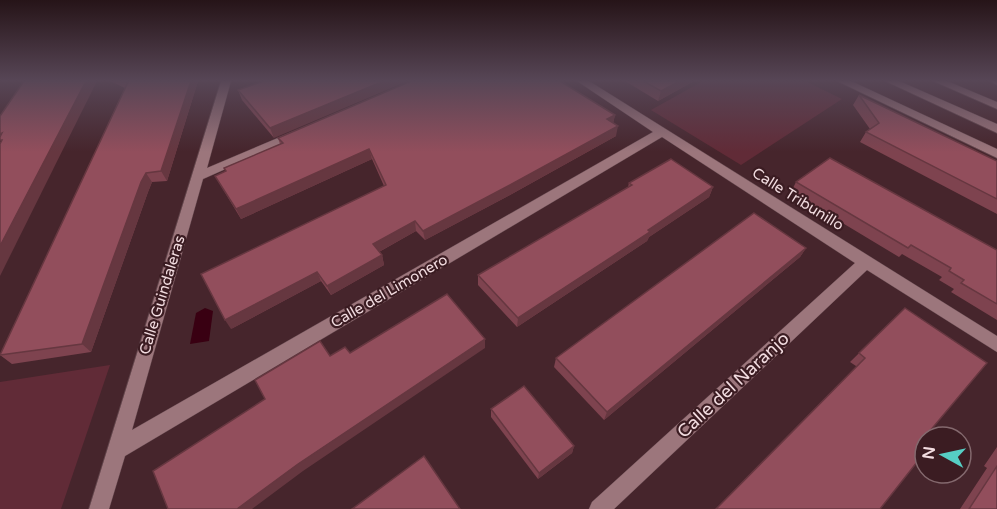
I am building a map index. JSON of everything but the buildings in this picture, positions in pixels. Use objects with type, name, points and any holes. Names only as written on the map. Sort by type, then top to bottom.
[{"type":"street","name":"Calle Guindaleras","points":[[99,509],[219,105]]},
{"type":"street","name":"Calle Tribunillo","points":[[619,105],[997,345]]},
{"type":"street","points":[[892,105],[997,154]]},
{"type":"street","points":[[943,105],[997,129]]},
{"type":"street","points":[[197,177],[305,131]]},
{"type":"street","name":"Calle del Limonero","points":[[116,450],[662,132]]},
{"type":"street","name":"Calle del Naranjo","points":[[599,509],[866,262]]},
{"type":"shaded area","points":[[660,105],[833,105],[741,165],[651,110]]},
{"type":"shaded area","points":[[205,308],[213,311],[209,341],[190,344],[196,313]]},
{"type":"shaded area","points":[[110,365],[61,509],[0,509],[0,382]]}]
